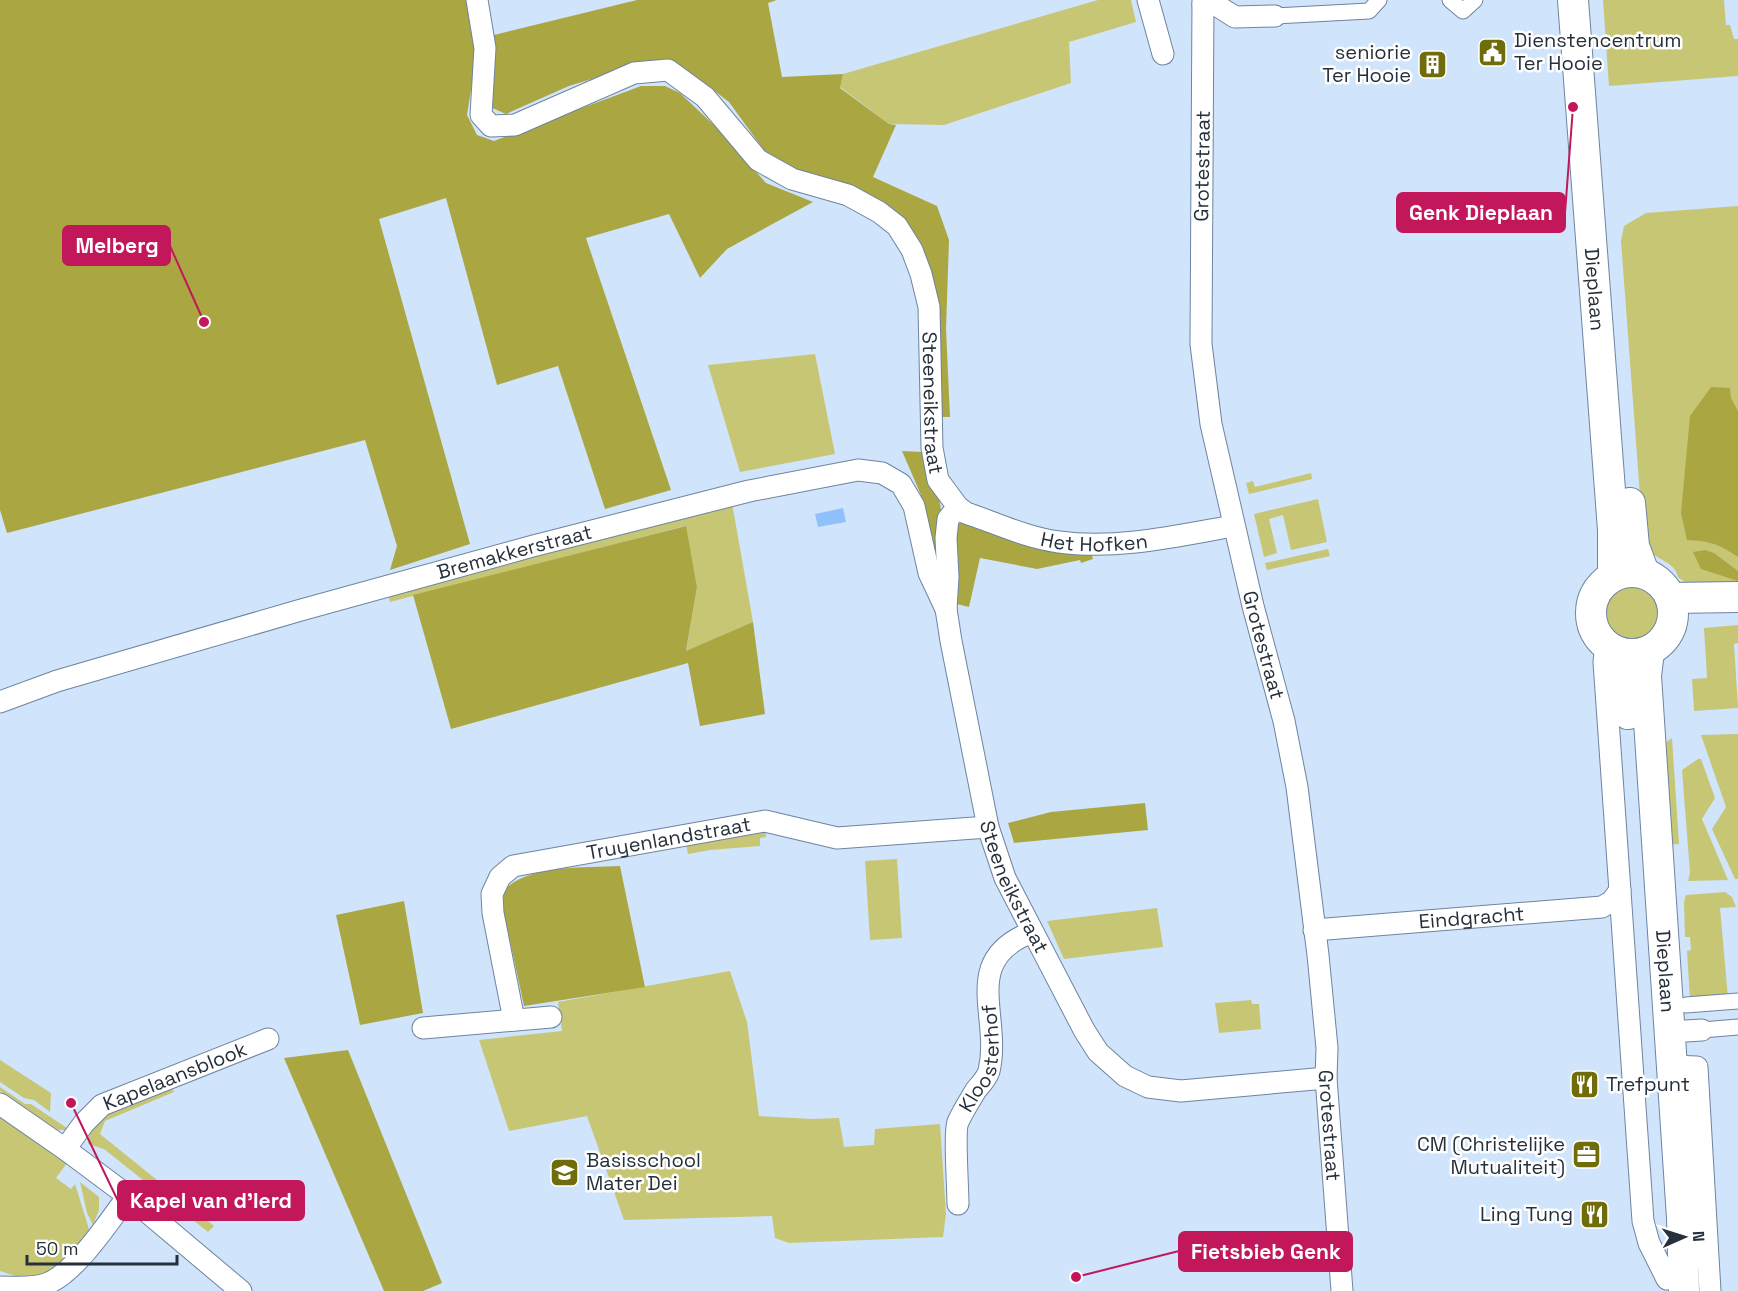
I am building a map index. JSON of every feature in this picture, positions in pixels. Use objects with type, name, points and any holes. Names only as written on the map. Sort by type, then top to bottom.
[{"type":"main road","name":"Dieplaan","points":[[1573,0],[1613,531],[1613,576],[1597,592],[1592,604],[1592,617],[1595,630],[1612,648],[1625,675],[1672,1287]]},
{"type":"main road","name":"Dieplaan","points":[[1590,0],[1625,453],[1634,546],[1644,573]]},
{"type":"main road","points":[[1612,648],[1639,654],[1649,651],[1664,639],[1672,610],[1660,583],[1644,573],[1629,572],[1613,576]]},
{"type":"main road","points":[[1672,610],[1738,597]]},
{"type":"main road","points":[[1672,610],[1738,612]]},
{"type":"main road","name":"Dieplaan","points":[[1649,651],[1646,676],[1669,1032],[1684,1067],[1685,1259],[1672,1287]]},
{"type":"street","name":"Steeneikstraat","points":[[477,0],[485,48],[481,115],[491,126],[514,124],[634,73],[668,70],[705,97],[758,160],[792,179],[848,195],[879,212],[897,226],[912,250],[929,307],[932,448],[938,480],[958,507],[948,519],[946,538],[948,577],[946,609],[951,641],[988,827],[1005,878],[1032,932],[1098,1052],[1125,1076],[1148,1087],[1181,1091],[1326,1078]]},
{"type":"street","points":[[1148,0],[1163,54]]},
{"type":"street","points":[[1203,2],[1216,5],[1235,17],[1370,10],[1379,0]]},
{"type":"street","points":[[1450,0],[1463,11],[1475,0]]},
{"type":"street","name":"Grotestraat","points":[[1203,2],[1201,344],[1211,424],[1233,526],[1286,730],[1297,787],[1327,1048],[1326,1078],[1342,1291]]},
{"type":"street","name":"Bremakkerstraat","points":[[0,702],[68,678],[533,546],[740,494],[858,470],[882,473],[901,484],[914,506],[929,573],[946,609]]},
{"type":"street","name":"Het Hofken","points":[[958,507],[966,513],[1058,542],[1152,540],[1233,526]]},
{"type":"street","name":"Dieplaan","points":[[1612,648],[1605,662],[1643,1221],[1649,1243],[1672,1287]]},
{"type":"street","name":"Truyenlandstraat","points":[[514,1020],[493,913],[492,894],[500,877],[513,866],[765,821],[837,838],[988,827]]},
{"type":"street","name":"Eindgracht","points":[[1314,930],[1602,907],[1612,901],[1620,890]]},
{"type":"street","name":"Kloosterhof","points":[[958,1204],[957,1124],[988,1074],[993,1051],[987,978],[996,959],[1015,940],[1032,932]]},
{"type":"street","points":[[1686,1005],[1738,1001]]},
{"type":"street","points":[[423,1028],[551,1017]]},
{"type":"street","points":[[1669,1032],[1738,1027]]},
{"type":"street","name":"Kapelaansblook","points":[[65,1149],[84,1123],[102,1106],[268,1039]]},
{"type":"street","points":[[1684,1067],[1710,1291]]},
{"type":"street","points":[[0,1104],[129,1196],[241,1291]]},
{"type":"street","points":[[0,1287],[35,1287],[48,1284],[58,1278],[79,1259],[129,1196]]},
{"type":"shaded area","points":[[0,0],[469,0],[478,46],[467,115],[477,135],[494,141],[641,86],[665,86],[680,93],[719,130],[766,183],[813,202],[727,249],[700,278],[669,214],[586,238],[671,490],[605,509],[558,366],[497,385],[446,198],[379,219],[470,544],[390,570],[397,546],[365,440],[7,533],[0,510]]},
{"type":"shaded area","points":[[637,0],[777,0],[768,3],[782,77],[843,74],[840,88],[889,124],[896,125],[873,177],[937,206],[949,240],[946,329],[950,417],[937,417],[919,244],[796,173],[766,153],[729,102],[683,67],[657,60],[569,86],[506,114],[490,107],[494,72],[494,35]]},
{"type":"shaded area","points":[[1098,0],[1131,0],[1136,22],[1069,42],[1071,83],[944,125],[889,124],[840,87],[843,74]]},
{"type":"shaded area","points":[[1603,0],[1724,0],[1726,25],[1730,25],[1734,39],[1738,39],[1738,76],[1609,86]]},
{"type":"shaded area","points":[[1738,206],[1738,591],[1687,584],[1678,577],[1670,565],[1649,550],[1643,536],[1621,241],[1624,226],[1646,213]]},
{"type":"shaded area","points":[[815,354],[835,454],[740,472],[708,365]]},
{"type":"shaded area","points":[[1711,387],[1730,388],[1731,398],[1738,411],[1738,557],[1714,544],[1687,540],[1681,513],[1690,416]]},
{"type":"shaded area","points":[[902,451],[923,452],[938,491],[942,516],[943,566],[935,569],[921,495]]},
{"type":"shaded area","points":[[1311,473],[1312,479],[1249,494],[1246,483],[1253,481],[1255,487]]},
{"type":"shaded area","points":[[1318,499],[1327,542],[1291,550],[1283,515],[1269,519],[1277,553],[1264,557],[1254,514]]},
{"type":"shaded area","points":[[732,503],[753,622],[686,652],[697,587],[685,526],[390,602],[389,598],[393,593]]},
{"type":"shaded area","points":[[962,521],[1090,548],[1093,559],[1081,563],[1080,560],[1037,569],[980,558],[969,607],[957,604],[952,548],[953,537]]},
{"type":"shaded area","points":[[686,526],[697,587],[686,651],[753,622],[765,714],[700,726],[688,663],[451,729],[413,595]]},
{"type":"shaded area","points":[[1328,549],[1330,556],[1267,570],[1265,563]]},
{"type":"shaded area","points":[[1705,550],[1714,553],[1738,571],[1738,581],[1701,569],[1693,552]]},
{"type":"shaded area","points":[[1630,583],[1647,588],[1655,596],[1660,613],[1655,630],[1647,638],[1630,643],[1613,638],[1605,630],[1600,613],[1605,596],[1613,588]]},
{"type":"shaded area","points":[[1738,625],[1738,643],[1734,644],[1738,708],[1694,711],[1692,679],[1707,678],[1704,628]]},
{"type":"shaded area","points":[[1738,734],[1738,879],[1735,879],[1712,829],[1726,807],[1701,735]]},
{"type":"shaded area","points":[[1672,738],[1679,844],[1662,845],[1661,746]]},
{"type":"shaded area","points":[[1701,759],[1715,798],[1702,819],[1728,880],[1688,881],[1690,873],[1682,770]]},
{"type":"shaded area","points":[[1145,803],[1148,830],[1014,843],[1008,823],[1051,812]]},
{"type":"shaded area","points":[[766,832],[766,837],[760,838],[760,846],[688,854],[686,843]]},
{"type":"shaded area","points":[[897,859],[902,938],[870,940],[865,861]]},
{"type":"shaded area","points":[[620,866],[645,987],[524,1006],[503,908],[504,890],[528,876],[543,872]]},
{"type":"shaded area","points":[[1725,892],[1732,897],[1736,907],[1720,908],[1728,998],[1690,1000],[1687,951],[1691,950],[1690,937],[1685,937],[1684,902],[1686,895]]},
{"type":"shaded area","points":[[404,901],[423,1013],[360,1025],[336,915]]},
{"type":"shaded area","points":[[1157,908],[1163,947],[1064,959],[1047,921]]},
{"type":"shaded area","points":[[730,971],[747,1022],[759,1116],[839,1118],[844,1147],[874,1145],[875,1129],[940,1124],[946,1214],[943,1237],[789,1243],[775,1238],[772,1216],[624,1220],[587,1116],[509,1131],[479,1040],[562,1031],[558,1002]]},
{"type":"shaded area","points":[[1251,1000],[1252,1004],[1259,1004],[1261,1029],[1219,1033],[1215,1003]]},
{"type":"shaded area","points":[[348,1050],[442,1283],[423,1291],[384,1291],[284,1058]]},
{"type":"shaded area","points":[[0,1060],[51,1093],[50,1112],[34,1100],[24,1098],[0,1082]]},
{"type":"shaded area","points":[[170,1085],[174,1092],[105,1121],[100,1134],[214,1226],[208,1232],[104,1149],[88,1144],[90,1132],[97,1117]]},
{"type":"shaded area","points":[[0,1087],[70,1130],[58,1130],[0,1091]]},
{"type":"shaded area","points":[[0,1117],[67,1163],[56,1178],[71,1189],[75,1184],[89,1229],[56,1265],[32,1278],[0,1271]]},
{"type":"shaded area","points":[[80,1182],[99,1197],[99,1210],[93,1225],[87,1213]]},
{"type":"water","points":[[843,508],[846,522],[818,527],[815,514]]},
{"type":"place","name":"Dienstencentrum Ter Hooie","points":[[1493,52]]},
{"type":"place","name":"seniorie Ter Hooie","points":[[1432,64]]},
{"type":"place","name":"Genk Dieplaan","points":[[1573,107]]},
{"type":"place","name":"Melberg","points":[[204,322]]},
{"type":"place","name":"Trefpunt","points":[[1585,1084]]},
{"type":"place","name":"Kapel van d'Ierd","points":[[71,1103]]},
{"type":"place","name":"CM (Christelijke Mutualiteit)","points":[[1586,1155]]},
{"type":"place","name":"Basisschool Mater Dei","points":[[565,1172]]},
{"type":"place","name":"Ling Tung","points":[[1594,1214]]},
{"type":"place","name":"Fietsbieb Genk","points":[[1076,1277]]}]
